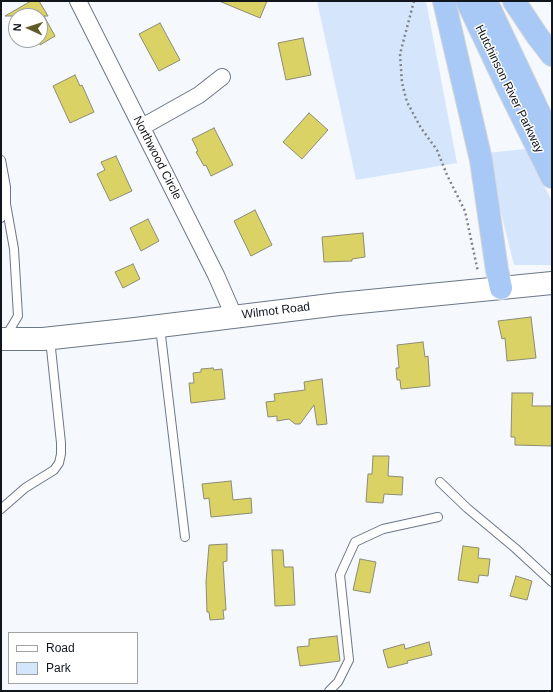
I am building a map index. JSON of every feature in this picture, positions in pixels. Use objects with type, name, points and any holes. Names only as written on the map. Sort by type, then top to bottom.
[{"type":"highway","points":[[444,1],[480,160],[501,288]]},
{"type":"highway","name":"Hutchinson River Parkway","points":[[467,1],[552,177]]},
{"type":"highway","name":"Hutchinson River Parkway","points":[[486,1],[552,140]]},
{"type":"highway","points":[[514,1],[552,55]]},
{"type":"street","name":"Northwood Circle","points":[[78,1],[216,275],[234,316]]},
{"type":"street","points":[[142,127],[199,95],[222,77]]},
{"type":"street","name":"Wilmot Road","points":[[2,336],[50,338],[339,304],[552,283]]},
{"type":"lane","points":[[1,160],[6,187],[6,204],[14,250],[18,316],[2,336]]},
{"type":"lane","points":[[1,218],[6,204]]},
{"type":"lane","points":[[160,326],[185,537]]},
{"type":"lane","points":[[1,509],[26,488],[54,470],[59,463],[61,443],[50,338]]},
{"type":"lane","points":[[440,482],[467,508],[552,582]]},
{"type":"lane","points":[[329,691],[338,682],[349,660],[340,575],[355,542],[383,530],[438,517]]},
{"type":"path","points":[[414,1],[400,54],[402,83],[407,102],[421,128],[437,150],[447,175],[465,211],[478,272]]},
{"type":"green space","points":[[317,1],[426,1],[457,163],[356,180]]},
{"type":"green space","points":[[525,149],[552,201],[552,265],[514,265],[486,153]]},
{"type":"building","points":[[31,1],[39,1],[43,8],[19,8]]},
{"type":"building","points":[[219,1],[267,1],[260,18]]},
{"type":"building","points":[[48,23],[55,36],[48,40]]},
{"type":"building","points":[[160,23],[180,60],[159,71],[139,34]]},
{"type":"building","points":[[303,38],[311,75],[286,80],[278,43]]},
{"type":"building","points":[[75,75],[80,86],[82,85],[94,112],[70,123],[53,86]]},
{"type":"building","points":[[309,113],[328,130],[302,159],[283,142]]},
{"type":"building","points":[[214,128],[233,165],[211,176],[206,165],[204,166],[196,152],[198,151],[192,139]]},
{"type":"building","points":[[116,156],[132,191],[110,201],[97,174],[105,170],[101,162]]},
{"type":"building","points":[[255,210],[272,245],[251,256],[234,221]]},
{"type":"building","points":[[148,219],[159,241],[141,251],[130,228]]},
{"type":"building","points":[[363,233],[365,257],[352,259],[352,261],[324,262],[322,237]]},
{"type":"building","points":[[133,264],[140,279],[123,288],[115,272]]},
{"type":"building","points":[[531,317],[536,358],[507,361],[505,338],[502,339],[498,321]]},
{"type":"building","points":[[423,342],[425,357],[428,356],[430,386],[401,389],[400,380],[397,380],[396,368],[399,368],[397,345]]},
{"type":"building","points":[[213,368],[214,370],[222,369],[225,399],[191,403],[189,383],[194,383],[193,373],[201,372],[201,369]]},
{"type":"building","points":[[322,379],[327,424],[317,425],[314,405],[300,424],[295,424],[289,419],[277,421],[277,416],[268,417],[266,402],[275,401],[274,394],[305,390],[304,382]]},
{"type":"building","points":[[512,393],[533,393],[532,406],[552,406],[552,446],[515,445],[515,437],[511,437]]},
{"type":"building","points":[[373,456],[389,456],[388,476],[403,477],[402,495],[384,494],[383,503],[366,502],[368,474],[372,474]]},
{"type":"building","points":[[231,481],[233,500],[251,498],[252,513],[211,517],[209,498],[204,499],[202,484]]},
{"type":"building","points":[[227,544],[227,561],[223,562],[226,610],[223,610],[224,619],[210,620],[209,612],[207,612],[206,582],[209,545]]},
{"type":"building","points":[[463,546],[479,548],[478,558],[490,559],[488,576],[479,575],[478,583],[458,580]]},
{"type":"building","points":[[272,550],[283,550],[284,567],[293,567],[295,605],[275,606]]},
{"type":"building","points":[[360,559],[376,562],[370,593],[353,590]]},
{"type":"building","points":[[516,576],[532,581],[527,600],[510,596]]},
{"type":"building","points":[[337,636],[340,661],[300,666],[297,647],[309,646],[309,639]]},
{"type":"building","points":[[429,642],[432,655],[407,661],[408,663],[388,668],[383,650],[404,644],[405,649]]}]
